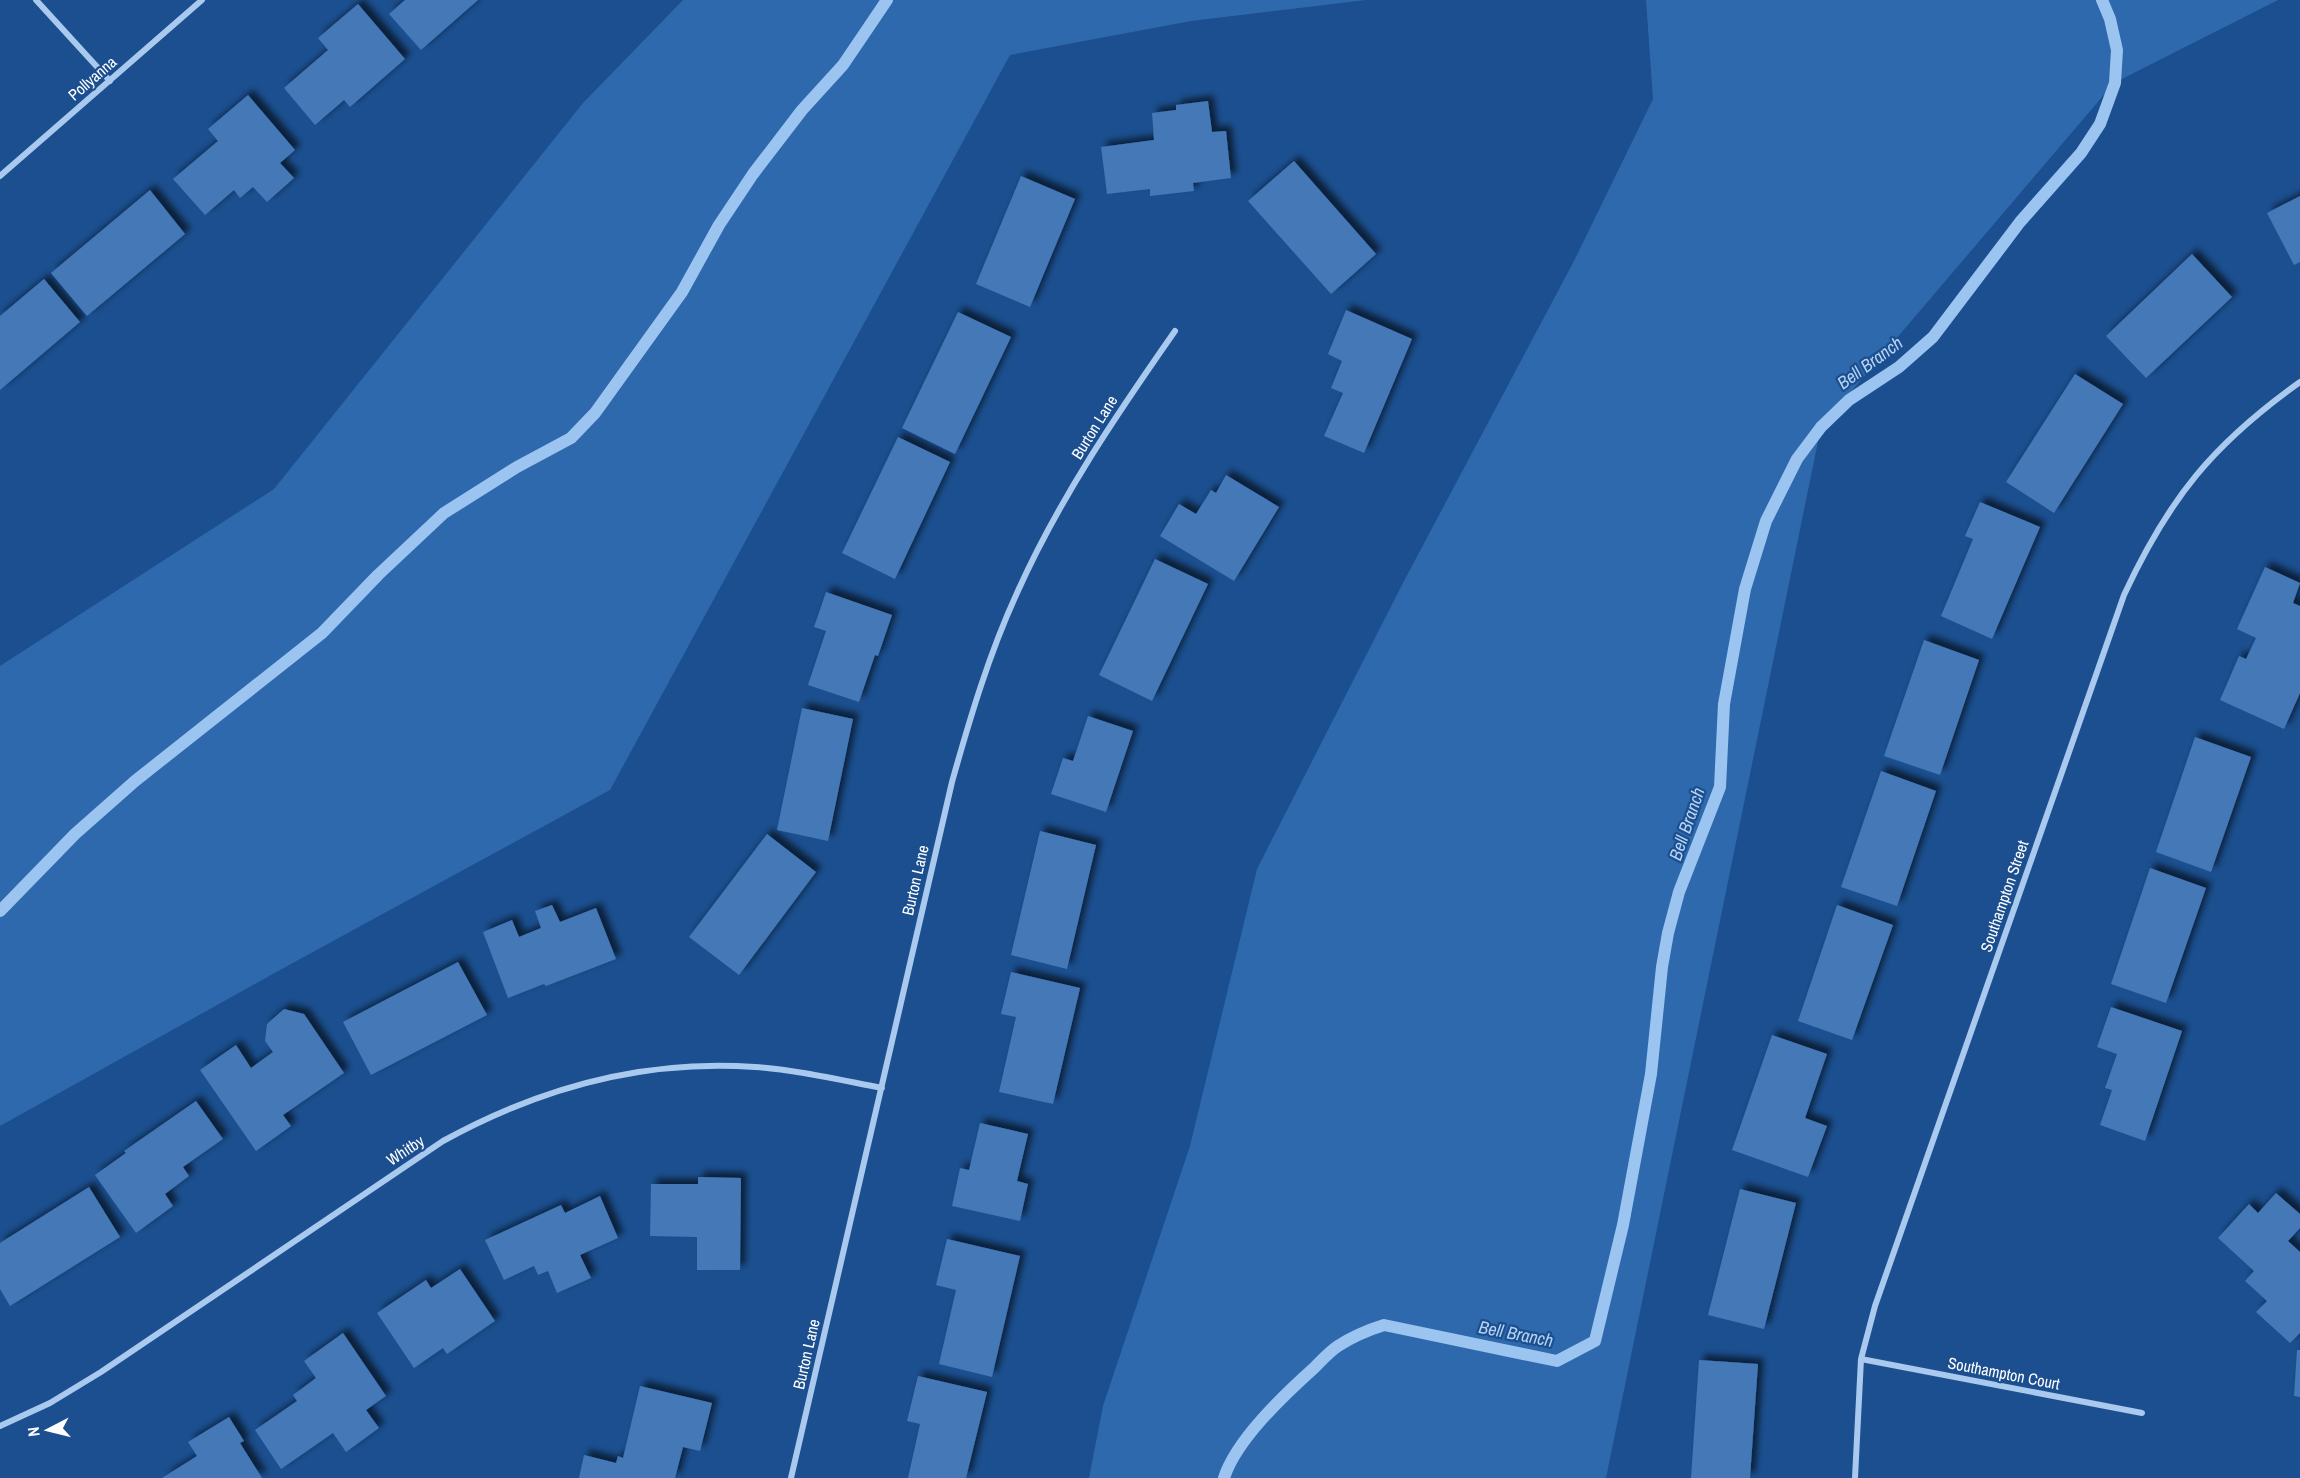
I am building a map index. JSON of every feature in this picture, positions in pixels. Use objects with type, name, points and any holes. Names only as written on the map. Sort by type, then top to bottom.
[{"type":"street","points":[[36,0],[110,81]]},
{"type":"street","name":"Pollyanna","points":[[0,176],[202,0]]},
{"type":"street","name":"Burton Lane","points":[[792,1478],[952,783],[977,695],[1017,592],[1067,497],[1113,420],[1175,331]]},
{"type":"street","name":"Southampton Street","points":[[1855,1478],[1862,1359],[1879,1294],[2124,595],[2163,518],[2189,483],[2217,450],[2262,410],[2300,382]]},
{"type":"street","name":"Whitby","points":[[0,1426],[50,1403],[101,1372],[443,1141],[504,1110],[598,1079],[627,1072],[667,1068],[756,1067],[882,1088]]},
{"type":"street","name":"Southampton Court","points":[[1862,1359],[2142,1413]]},
{"type":"shaded area","points":[[683,0],[1366,0],[1191,21],[1010,55],[610,790],[0,1126],[0,666],[274,489],[583,103]]},
{"type":"shaded area","points":[[1646,0],[2278,0],[2114,83],[1821,427],[1606,1478],[1089,1478],[1103,1406],[1190,1146],[1257,869],[1404,581],[1574,261],[1653,99]]},
{"type":"building","points":[[405,0],[478,0],[421,50],[389,14]]},
{"type":"building","points":[[358,4],[405,59],[350,107],[344,100],[315,125],[284,88],[328,50],[318,38]]},
{"type":"building","points":[[248,95],[295,150],[280,163],[294,178],[267,202],[253,187],[240,198],[234,190],[205,215],[173,179],[218,141],[208,129]]},
{"type":"building","points":[[1208,101],[1212,132],[1226,131],[1231,178],[1193,183],[1194,191],[1150,196],[1150,189],[1107,194],[1101,147],[1154,140],[1152,113],[1176,110],[1176,105]]},
{"type":"building","points":[[1294,161],[1376,254],[1331,294],[1248,201]]},
{"type":"building","points":[[1021,176],[1075,199],[1030,307],[976,284]]},
{"type":"building","points":[[150,190],[185,234],[87,316],[51,273]]},
{"type":"building","points":[[2300,196],[2300,262],[2294,265],[2267,213]]},
{"type":"building","points":[[2192,254],[2232,297],[2146,378],[2106,336]]},
{"type":"building","points":[[44,279],[80,322],[0,390],[0,316]]},
{"type":"building","points":[[1346,310],[1412,339],[1364,453],[1324,436],[1343,393],[1331,388],[1342,361],[1328,354]]},
{"type":"building","points":[[958,312],[1011,337],[955,454],[902,428]]},
{"type":"building","points":[[2075,374],[2123,404],[2054,513],[2006,482]]},
{"type":"building","points":[[898,437],[950,462],[895,579],[842,553]]},
{"type":"building","points":[[1226,475],[1279,507],[1234,581],[1160,536],[1179,504],[1196,514],[1211,490],[1216,493]]},
{"type":"building","points":[[1980,502],[2040,527],[1992,639],[1941,616],[1973,539],[1965,536]]},
{"type":"building","points":[[1155,559],[1208,584],[1152,701],[1099,675]]},
{"type":"building","points":[[2265,567],[2300,583],[2293,603],[2300,606],[2300,693],[2284,729],[2220,700],[2239,656],[2246,659],[2256,638],[2237,629]]},
{"type":"building","points":[[826,592],[892,615],[859,702],[808,685],[826,631],[814,627]]},
{"type":"building","points":[[1924,640],[1979,660],[1940,775],[1884,756]]},
{"type":"building","points":[[802,708],[853,719],[828,841],[777,830]]},
{"type":"building","points":[[1088,716],[1133,731],[1106,812],[1051,794],[1063,758],[1073,761]]},
{"type":"building","points":[[2195,737],[2251,757],[2211,872],[2156,852]]},
{"type":"building","points":[[1881,771],[1936,791],[1897,906],[1841,887]]},
{"type":"building","points":[[1040,831],[1096,845],[1067,969],[1011,955]]},
{"type":"building","points":[[767,834],[816,872],[739,975],[689,937]]},
{"type":"building","points":[[2150,868],[2206,888],[2166,1003],[2111,984]]},
{"type":"building","points":[[552,905],[560,922],[596,908],[616,959],[508,998],[483,932],[512,920],[519,937],[541,928],[535,911]]},
{"type":"building","points":[[1837,905],[1893,925],[1852,1040],[1798,1021]]},
{"type":"building","points":[[458,962],[487,1015],[371,1075],[343,1022]]},
{"type":"building","points":[[1011,972],[1080,988],[1053,1104],[999,1092],[1016,1017],[1001,1014]]},
{"type":"building","points":[[2111,1007],[2182,1031],[2145,1141],[2100,1125],[2112,1090],[2105,1088],[2117,1054],[2097,1047]]},
{"type":"building","points":[[284,1009],[304,1014],[344,1073],[283,1115],[291,1126],[256,1151],[200,1070],[236,1045],[251,1068],[273,1052],[265,1041],[267,1024]]},
{"type":"building","points":[[1772,1035],[1827,1054],[1805,1118],[1827,1126],[1808,1177],[1732,1150]]},
{"type":"building","points":[[196,1101],[223,1139],[183,1167],[189,1176],[165,1194],[173,1206],[136,1233],[95,1175],[126,1153],[124,1151]]},
{"type":"building","points":[[980,1123],[1028,1134],[1017,1181],[1028,1184],[1020,1221],[952,1206],[960,1168],[969,1170]]},
{"type":"building","points":[[698,1177],[741,1178],[740,1270],[697,1270],[697,1237],[650,1236],[651,1184],[698,1184]]},
{"type":"building","points":[[89,1187],[120,1237],[10,1306],[0,1289],[0,1243]]},
{"type":"building","points":[[1740,1189],[1796,1203],[1764,1329],[1708,1315]]},
{"type":"building","points":[[2276,1193],[2300,1214],[2300,1228],[2288,1241],[2300,1252],[2300,1333],[2290,1343],[2256,1312],[2267,1301],[2245,1281],[2254,1271],[2218,1238],[2249,1204],[2258,1213]]},
{"type":"building","points":[[600,1196],[618,1238],[580,1255],[591,1278],[557,1293],[548,1271],[538,1275],[534,1266],[504,1280],[485,1240],[561,1205],[565,1213]]},
{"type":"building","points":[[947,1239],[1020,1256],[992,1377],[939,1364],[956,1290],[936,1285]]},
{"type":"building","points":[[460,1269],[495,1321],[447,1354],[443,1348],[414,1368],[377,1313],[426,1280],[431,1288]]},
{"type":"building","points":[[343,1333],[386,1396],[366,1410],[379,1428],[346,1452],[333,1433],[281,1469],[255,1430],[297,1401],[293,1395],[316,1378],[304,1361]]},
{"type":"building","points":[[2297,1350],[2300,1350],[2300,1397],[2294,1396]]},
{"type":"building","points":[[1699,1360],[1758,1364],[1750,1478],[1691,1478]]},
{"type":"building","points":[[918,1376],[987,1392],[966,1478],[908,1478],[920,1424],[907,1421]]},
{"type":"building","points":[[640,1386],[712,1403],[700,1451],[683,1447],[675,1478],[579,1478],[584,1455],[616,1463],[618,1456],[623,1458]]},
{"type":"building","points":[[229,1417],[244,1441],[240,1443],[262,1478],[162,1478],[197,1456],[188,1442]]},
{"type":"waterway","points":[[0,911],[75,834],[135,781],[322,633],[378,575],[444,513],[517,467],[571,438],[595,413],[682,292],[719,225],[753,174],[802,110],[843,65],[887,0]]},
{"type":"waterway","name":"Bell Branch","points":[[1224,1478],[1239,1449],[1262,1419],[1335,1348],[1372,1329],[1384,1325],[1557,1361],[1595,1341],[1623,1225],[1651,1074],[1662,967],[1668,933],[1679,892],[1720,787],[1724,704],[1745,589],[1766,521],[1797,459],[1821,427],[1849,400],[1899,367],[1933,337],[2020,222],[2081,153],[2100,124],[2115,83],[2117,50],[2110,19],[2102,0]]}]
